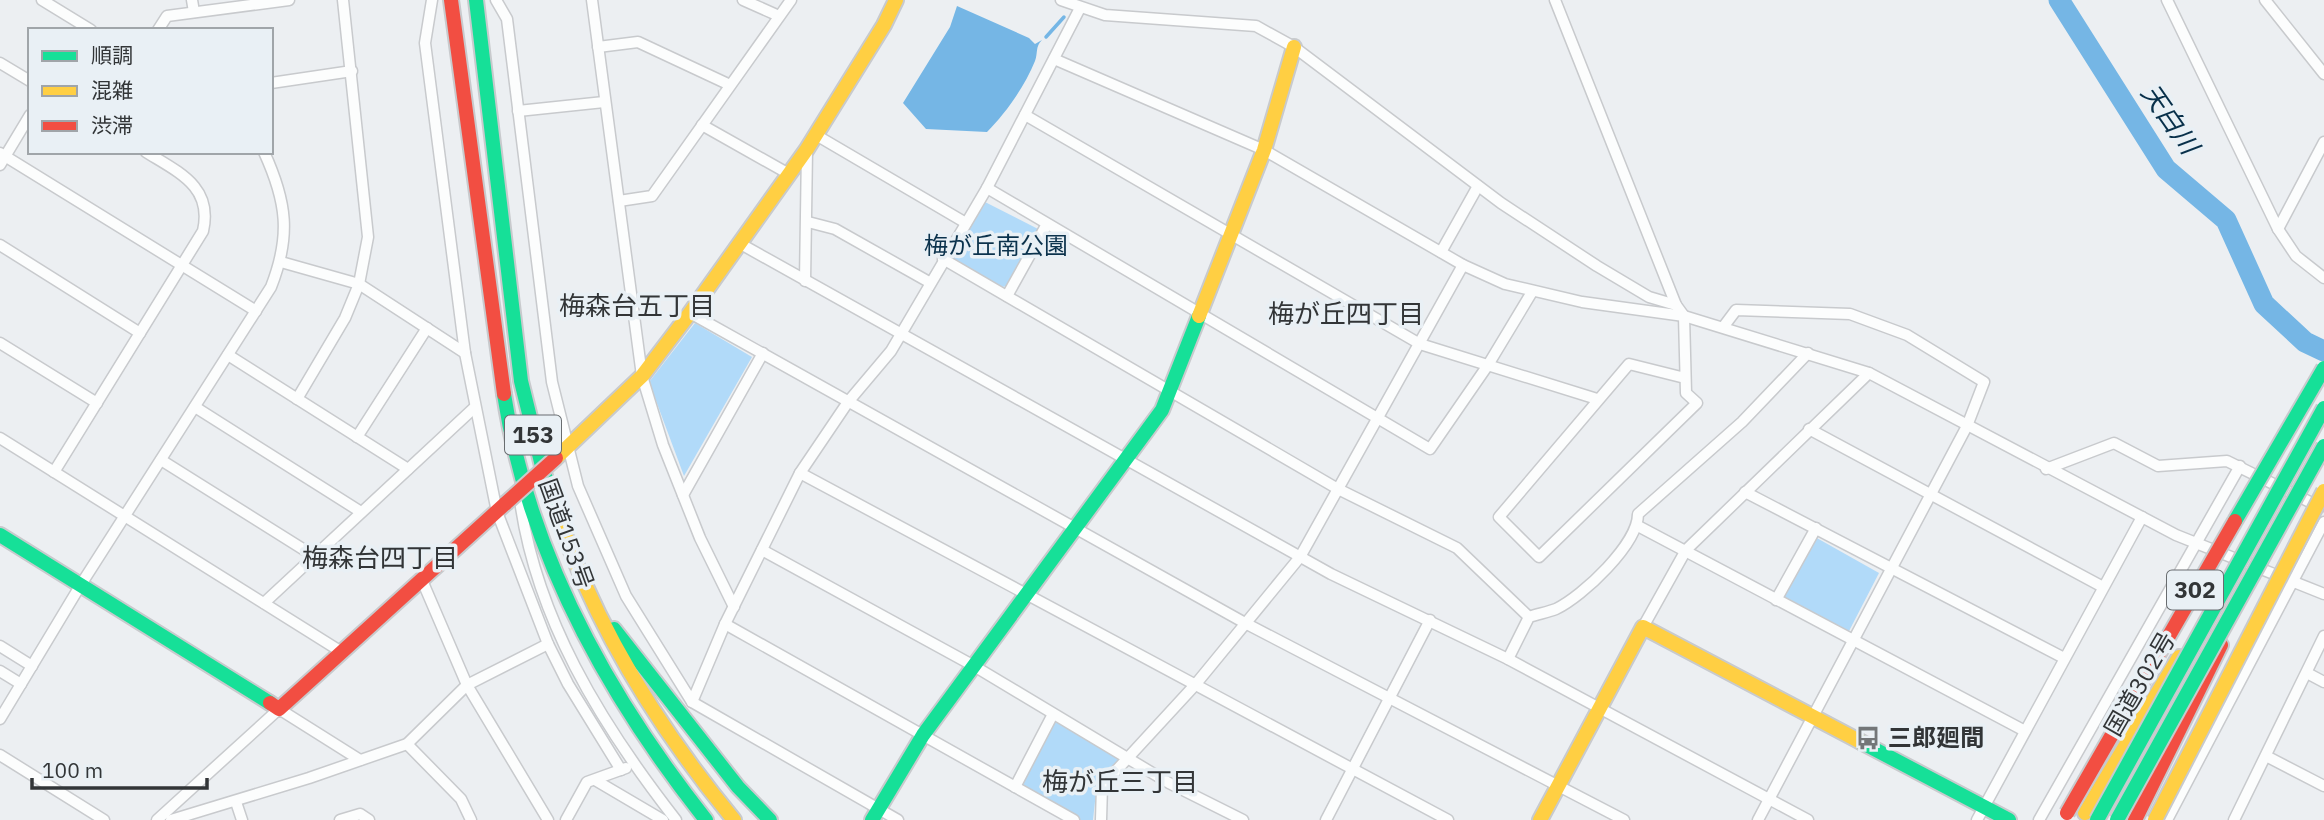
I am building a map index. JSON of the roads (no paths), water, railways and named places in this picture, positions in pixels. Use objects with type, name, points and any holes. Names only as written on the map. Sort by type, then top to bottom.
[{"type":"main road","name":"国道153号","points":[[451,0],[513,446],[552,562],[608,681],[650,748],[706,820]]},
{"type":"main road","name":"国道153号","points":[[476,0],[527,411],[547,485],[591,603],[661,729],[734,820]]},
{"type":"main road","points":[[0,535],[279,709],[340,650],[502,508],[642,376],[807,149],[884,25],[896,0]]},
{"type":"main road","points":[[876,815],[923,735],[1162,410],[1264,150],[1294,47]]},
{"type":"main road","name":"国道302号","points":[[2065,816],[2324,368]]},
{"type":"main road","points":[[2091,817],[2324,408]]},
{"type":"main road","points":[[2117,820],[2324,446]]},
{"type":"main road","name":"302","points":[[2155,820],[2324,491]]},
{"type":"main road","points":[[2135,820],[2203,687],[2247,584]]},
{"type":"main road","points":[[591,603],[738,787],[770,820]]},
{"type":"main road","points":[[1540,820],[1643,626],[2009,820]]},
{"type":"street","points":[[42,0],[88,28]]},
{"type":"street","points":[[192,0],[194,12]]},
{"type":"street","points":[[159,28],[167,16],[289,0]]},
{"type":"street","points":[[297,399],[345,318],[359,284],[368,237],[343,0]]},
{"type":"street","points":[[432,0],[425,43],[464,353],[474,408],[502,508],[548,644],[568,684],[621,770]]},
{"type":"street","points":[[496,0],[507,19],[552,382],[578,486],[626,596],[692,702],[876,815],[898,820]]},
{"type":"street","points":[[592,0],[642,376],[663,445],[734,607]]},
{"type":"street","points":[[743,0],[779,16]]},
{"type":"street","points":[[619,201],[652,196],[791,0]]},
{"type":"street","points":[[1061,0],[1080,8],[1141,20],[1255,26],[1294,47],[1478,186],[1597,266],[1649,297],[1676,305]]},
{"type":"street","points":[[1555,0],[1676,305],[1684,316],[1686,393],[1698,403],[1539,557],[1499,517],[1629,364],[1685,378]]},
{"type":"street","points":[[2167,0],[2278,229],[2295,256],[2324,278]]},
{"type":"street","points":[[2265,0],[2324,74]]},
{"type":"street","points":[[692,702],[725,624],[800,473],[848,402],[891,351],[929,282],[987,188],[1080,8]]},
{"type":"street","points":[[598,47],[638,43],[730,85]]},
{"type":"street","points":[[1054,59],[1264,150],[1463,265],[1532,292],[1684,316],[1724,326],[1869,373],[2142,517],[2197,543],[2324,594]]},
{"type":"street","points":[[0,63],[28,80]]},
{"type":"street","points":[[273,83],[352,71]]},
{"type":"street","points":[[518,111],[604,102]]},
{"type":"street","points":[[1024,115],[1420,344],[1597,399]]},
{"type":"street","points":[[28,119],[2,158],[256,311]]},
{"type":"street","points":[[702,125],[789,174]]},
{"type":"street","points":[[816,135],[966,223]]},
{"type":"street","points":[[2278,229],[2324,142]]},
{"type":"street","points":[[805,281],[808,222],[807,149]]},
{"type":"street","points":[[54,472],[203,231],[207,212],[202,194],[188,180],[149,154]]},
{"type":"street","points":[[0,719],[80,586],[271,287],[281,262],[286,223],[279,185],[265,154]]},
{"type":"street","points":[[1441,252],[1478,186]]},
{"type":"street","points":[[987,188],[1379,416],[1430,449],[1488,365],[1532,292]]},
{"type":"street","points":[[808,222],[835,229],[929,282]]},
{"type":"street","points":[[1007,296],[1047,225]]},
{"type":"street","points":[[739,243],[1300,557],[1508,659],[1808,820]]},
{"type":"street","points":[[0,245],[140,333]]},
{"type":"street","points":[[943,259],[1338,489],[1457,548],[1529,617]]},
{"type":"street","points":[[281,262],[359,284],[464,353]]},
{"type":"street","points":[[1101,820],[1102,786],[1195,685],[1300,557],[1463,265]]},
{"type":"street","points":[[1724,326],[1736,310],[1850,314],[1907,335],[1984,382],[1967,426],[1758,820]]},
{"type":"street","points":[[690,313],[1245,623],[1624,820]]},
{"type":"street","points":[[357,437],[427,328]]},
{"type":"street","points":[[0,343],[97,403]]},
{"type":"street","points":[[683,495],[763,353]]},
{"type":"street","points":[[1508,659],[1529,617],[1570,601],[1623,550],[1638,527],[1638,514],[1742,422],[1808,354]]},
{"type":"street","points":[[228,355],[408,469]]},
{"type":"street","points":[[1643,626],[1686,550],[1869,373]]},
{"type":"street","points":[[195,407],[361,512]]},
{"type":"street","points":[[264,603],[474,408]]},
{"type":"street","points":[[1809,429],[2104,587]]},
{"type":"street","points":[[0,438],[340,650]]},
{"type":"street","points":[[2046,468],[2114,443],[2158,466],[2227,461],[2324,509]]},
{"type":"street","points":[[513,446],[522,521],[535,571],[580,677],[633,765],[676,820]]},
{"type":"street","points":[[161,460],[314,556]]},
{"type":"street","points":[[2039,820],[2239,466]]},
{"type":"street","points":[[800,473],[1448,820]]},
{"type":"street","points":[[1745,492],[2064,659]]},
{"type":"street","points":[[1977,820],[2142,517]]},
{"type":"street","points":[[2166,820],[2324,522]]},
{"type":"street","points":[[1638,527],[2025,731]]},
{"type":"street","points":[[1776,600],[1816,528]]},
{"type":"street","points":[[762,550],[974,666],[1127,758],[1243,820]]},
{"type":"street","points":[[421,578],[467,685],[548,820]]},
{"type":"street","points":[[1326,820],[1430,620]]},
{"type":"street","points":[[725,624],[1074,820]]},
{"type":"street","points":[[2234,820],[2324,636]]},
{"type":"street","points":[[171,820],[236,802],[407,744],[467,685],[548,644]]},
{"type":"street","points":[[0,646],[32,666]]},
{"type":"street","points":[[0,671],[21,684]]},
{"type":"street","points":[[2307,673],[2324,682]]},
{"type":"street","points":[[157,820],[279,709],[360,760]]},
{"type":"street","points":[[1015,787],[1054,714]]},
{"type":"street","points":[[407,744],[461,799],[471,820]]},
{"type":"street","points":[[0,755],[104,820]]},
{"type":"street","points":[[2266,756],[2324,786]]},
{"type":"street","points":[[566,820],[587,782],[633,765]]},
{"type":"street","points":[[595,780],[663,820]]},
{"type":"street","points":[[236,802],[242,820]]},
{"type":"street","points":[[340,820],[360,814],[369,820]]},
{"type":"waterway","name":"天白川","points":[[2059,0],[2166,169],[2226,220],[2264,304],[2305,342],[2324,351]]},
{"type":"waterway","points":[[1046,37],[1064,17]]},
{"type":"place","name":"三郎廻間","points":[[1868,738]]},
{"type":"district","name":"梅森台五丁目","points":[[637,306]]},
{"type":"district","name":"梅が丘四丁目","points":[[1346,314]]},
{"type":"district","name":"梅森台四丁目","points":[[380,558]]},
{"type":"district","name":"梅が丘三丁目","points":[[1120,782]]},
{"type":"park label","name":"梅が丘南公園","points":[[996,246]]}]
